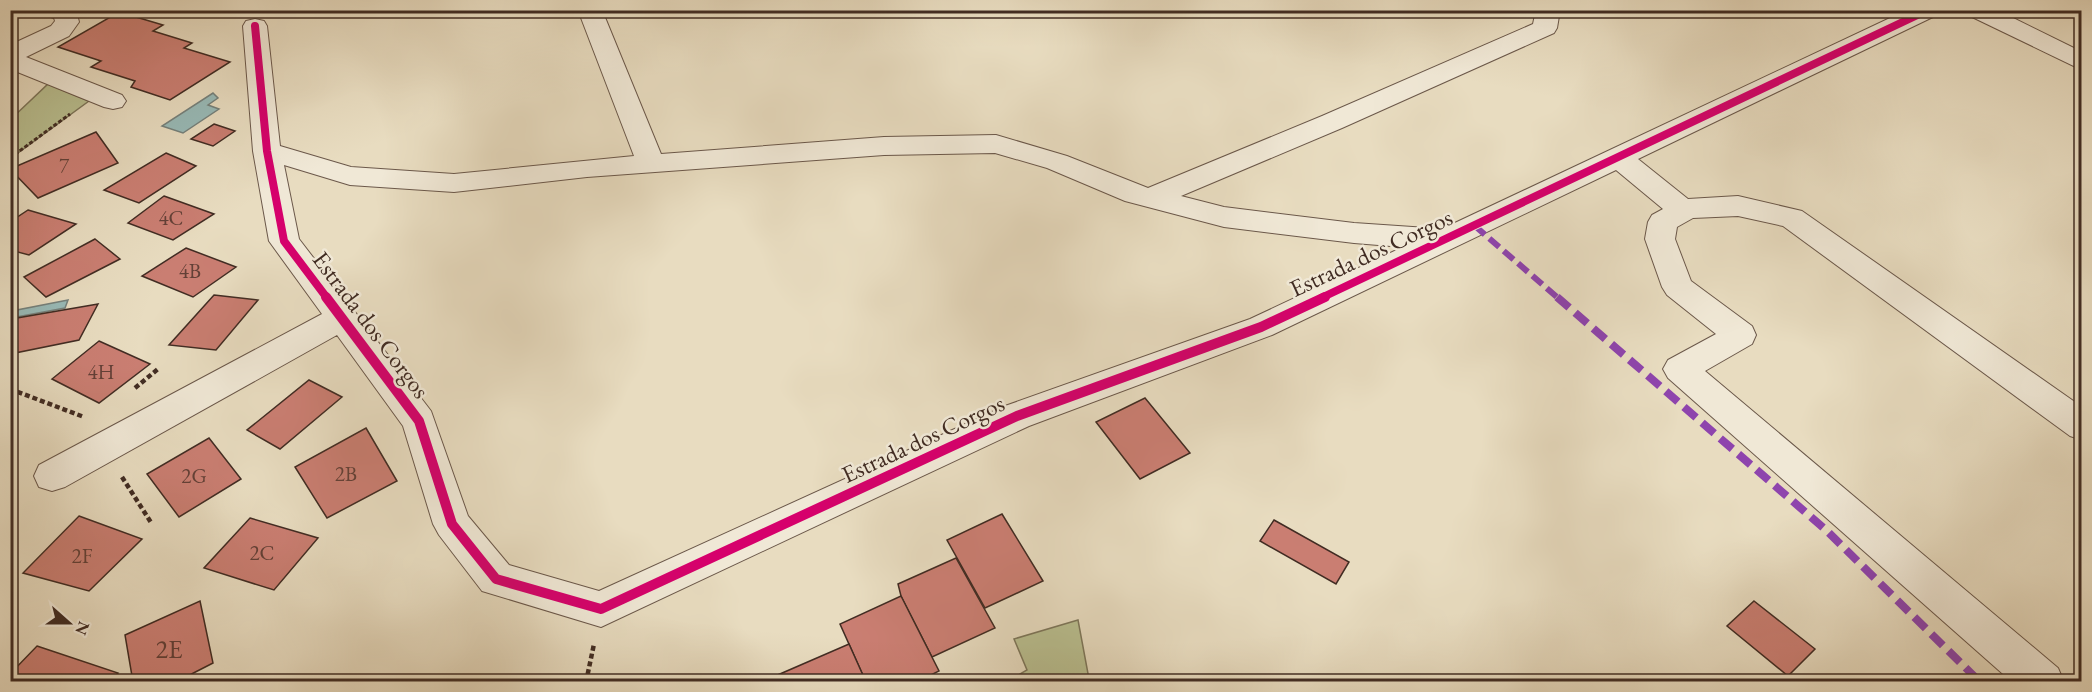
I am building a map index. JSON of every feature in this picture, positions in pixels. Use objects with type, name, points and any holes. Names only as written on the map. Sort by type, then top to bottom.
[{"type":"street","points":[[10,55],[60,32],[67,22],[66,14],[54,10]]},
{"type":"street","points":[[590,10],[651,163]]},
{"type":"street","points":[[1150,198],[1332,122],[1545,28],[1549,15],[1548,10]]},
{"type":"street","name":"Estrada dos Corgos","points":[[255,26],[267,151],[284,241],[419,421],[452,524],[496,579],[601,609],[1017,416],[1261,327],[1928,10]]},
{"type":"street","points":[[1977,10],[2082,62]]},
{"type":"street","points":[[10,60],[106,98]]},
{"type":"street","points":[[267,151],[350,176],[454,183],[651,163],[884,146],[996,144],[1057,162],[1150,198],[1224,217],[1354,232],[1445,239]]},
{"type":"street","points":[[1618,157],[1682,208],[1738,206],[1792,218],[2082,426]]},
{"type":"street","points":[[1689,208],[1663,222],[1660,239],[1667,261],[1678,287],[1740,335],[1680,369],[2043,681]]},
{"type":"street","points":[[52,476],[342,318]]},
{"type":"path","points":[[10,158],[106,98]]},
{"type":"path","points":[[10,389],[86,417]]},
{"type":"path","points":[[104,448],[153,524]]},
{"type":"green space","points":[[48,84],[89,101],[11,158],[11,119]]},
{"type":"green space","points":[[1078,620],[1089,679],[1092,681],[1008,681],[1027,670],[1014,639]]},
{"type":"water","points":[[213,93],[218,98],[208,105],[219,109],[183,133],[162,126]]},
{"type":"water","points":[[68,300],[65,308],[11,318],[12,311]]},
{"type":"building","points":[[119,12],[163,25],[153,31],[192,43],[184,48],[230,62],[170,100],[131,87],[135,81],[91,67],[101,61],[58,47]]},
{"type":"building","points":[[214,124],[235,131],[213,146],[191,139]]},
{"type":"building","points":[[96,132],[118,163],[38,198],[10,169]]},
{"type":"building","points":[[166,153],[196,166],[139,203],[104,190]]},
{"type":"building","points":[[164,196],[214,214],[173,240],[128,223]]},
{"type":"building","points":[[28,210],[76,224],[29,255],[10,250],[10,222]]},
{"type":"building","points":[[95,239],[120,259],[46,297],[24,277]]},
{"type":"building","points":[[186,248],[236,267],[193,297],[142,276]]},
{"type":"building","points":[[214,295],[258,300],[216,350],[169,345]]},
{"type":"building","points":[[98,304],[79,340],[10,354],[10,331],[17,318]]},
{"type":"building","points":[[99,341],[150,364],[99,403],[52,379]]},
{"type":"building","points":[[309,380],[342,397],[280,449],[247,430]]},
{"type":"building","points":[[1145,398],[1190,453],[1140,479],[1096,422]]},
{"type":"building","points":[[366,428],[397,481],[327,518],[295,467]]},
{"type":"building","points":[[209,438],[241,479],[179,517],[147,474]]},
{"type":"building","points":[[1002,514],[1043,581],[985,608],[947,540]]},
{"type":"building","points":[[79,516],[142,539],[89,591],[23,573]]},
{"type":"building","points":[[250,518],[318,538],[274,590],[204,568]]},
{"type":"building","points":[[1274,520],[1349,562],[1336,584],[1260,541]]},
{"type":"building","points":[[956,558],[995,628],[932,657],[901,596],[898,584]]},
{"type":"building","points":[[901,596],[939,671],[917,682],[866,682],[840,624]]},
{"type":"building","points":[[200,601],[213,663],[176,682],[133,682],[125,635]]},
{"type":"building","points":[[1754,601],[1815,649],[1788,676],[1727,626]]},
{"type":"building","points":[[849,644],[866,682],[775,682],[773,677]]},
{"type":"building","points":[[37,646],[118,673],[110,682],[10,682],[10,674]]},
{"type":"marked path","points":[[1475,226],[1826,530],[1980,682]]},
{"type":"cycle path","points":[[255,26],[267,151],[284,241],[419,421],[452,524],[496,579],[601,609],[1017,416],[1261,327],[1928,10]]}]
